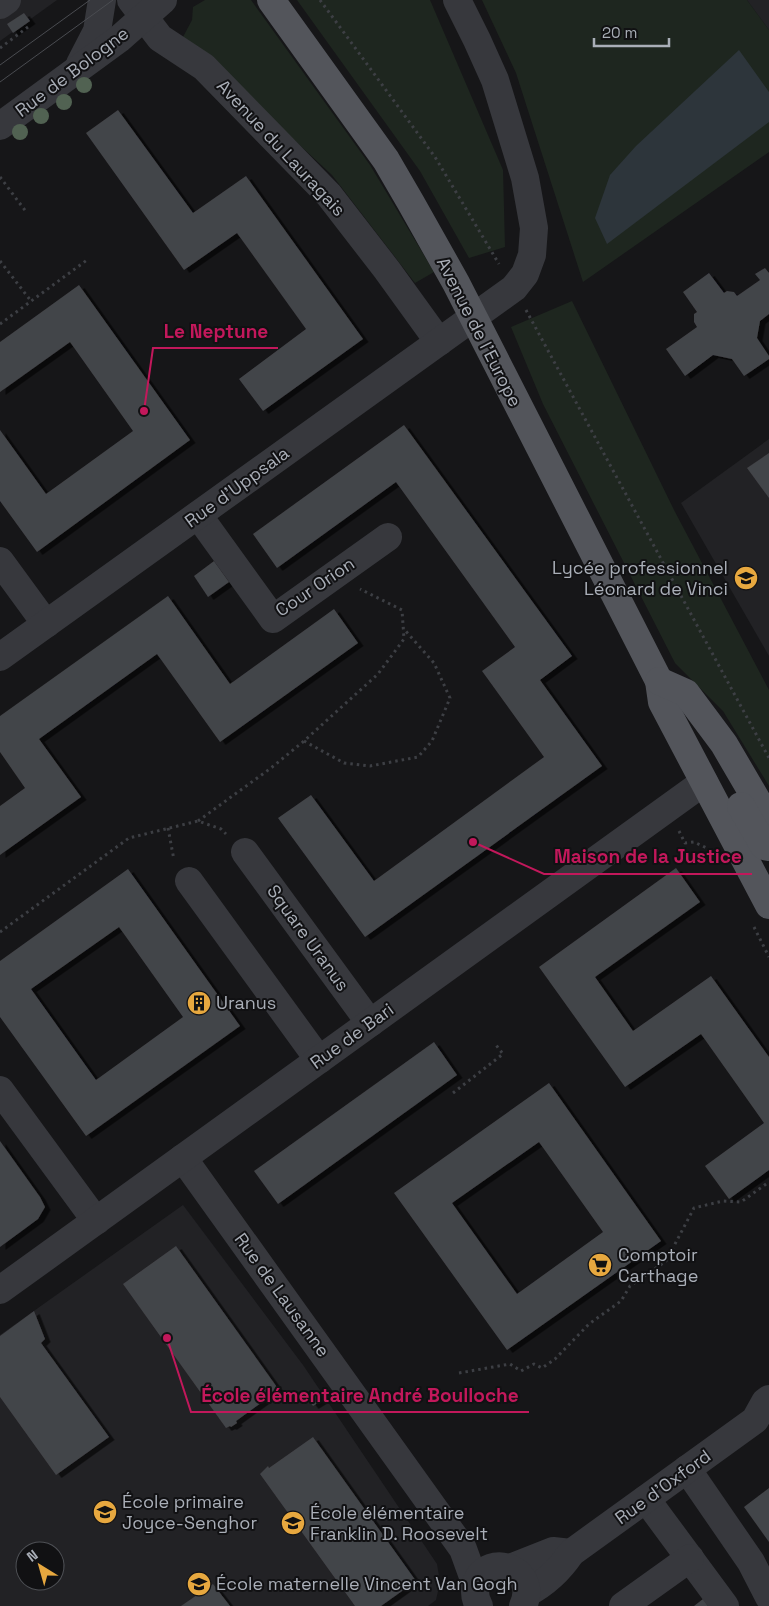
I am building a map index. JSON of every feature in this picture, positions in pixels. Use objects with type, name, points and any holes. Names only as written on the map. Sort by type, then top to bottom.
[{"type":"main road","name":"Avenue de l'Europe","points":[[271,0],[386,160],[456,282],[659,681],[662,702],[704,782],[760,914]]},
{"type":"main road","points":[[659,681],[686,693],[724,744],[769,821]]},
{"type":"main road","points":[[704,782],[721,772],[764,846],[769,847]]},
{"type":"street","points":[[0,5],[7,0]]},
{"type":"street","points":[[73,73],[85,56],[97,31],[102,0]]},
{"type":"street","points":[[457,0],[494,80],[525,178],[534,228],[532,255],[525,274],[514,288]]},
{"type":"street","name":"Rue de Bologne","points":[[0,126],[73,73],[145,4]]},
{"type":"street","name":"Avenue du Lauragais","points":[[145,4],[160,38],[204,67],[329,195],[439,342]]},
{"type":"street","name":"Rue d'Uppsala","points":[[0,657],[514,288]]},
{"type":"street","name":"Cour Orion","points":[[198,515],[273,619],[388,538]]},
{"type":"street","points":[[0,561],[46,624]]},
{"type":"street","name":"Rue de Bari","points":[[0,1290],[704,782]]},
{"type":"street","name":"Square Uranus","points":[[245,852],[370,1023]]},
{"type":"street","points":[[189,881],[319,1060]]},
{"type":"street","points":[[0,1090],[96,1221]]},
{"type":"street","name":"Rue de Lausanne","points":[[183,1158],[463,1549],[473,1598]]},
{"type":"street","name":"Rue d'Oxford","points":[[525,1600],[562,1567],[571,1553],[764,1413]]},
{"type":"street","points":[[687,1469],[751,1562],[769,1598]]},
{"type":"street","points":[[646,1499],[725,1606]]},
{"type":"street","points":[[473,1598],[479,1577],[493,1567],[502,1566],[510,1568],[553,1551],[571,1553]]},
{"type":"street","points":[[623,1606],[690,1558]]},
{"type":"street","name":"Rue d'Oxford","points":[[510,1568],[523,1578],[525,1600]]},
{"type":"path","points":[[320,0],[436,157],[514,288],[769,758]]},
{"type":"path","points":[[0,48],[28,26]]},
{"type":"path","points":[[0,176],[27,213]]},
{"type":"path","points":[[0,260],[31,302]]},
{"type":"path","points":[[0,324],[87,260]]},
{"type":"path","points":[[0,932],[129,838],[198,821],[271,768],[378,674],[404,639],[402,610],[351,584],[339,573]]},
{"type":"path","points":[[304,741],[344,763],[370,766],[418,757],[432,741],[450,698],[434,663],[403,628]]},
{"type":"path","points":[[667,809],[685,843],[694,842],[716,852]]},
{"type":"path","points":[[198,821],[221,829],[245,852]]},
{"type":"path","points":[[760,914],[769,957]]},
{"type":"path","points":[[453,1093],[503,1054],[496,1045]]},
{"type":"path","points":[[459,1373],[510,1364],[521,1371],[534,1364],[542,1368],[555,1359],[589,1324],[620,1301],[630,1286],[666,1261],[694,1208],[723,1201],[741,1202],[769,1182]]},
{"type":"shaded area","points":[[0,0],[57,0],[0,41]]},
{"type":"shaded area","points":[[205,0],[251,0],[370,165],[434,272],[415,283],[332,175],[183,37],[192,20],[193,7]]},
{"type":"shaded area","points":[[297,0],[430,0],[503,170],[505,247],[469,258],[420,171]]},
{"type":"shaded area","points":[[482,0],[747,0],[769,30],[769,152],[583,282],[516,73]]},
{"type":"shaded area","points":[[747,0],[769,0],[769,30]]},
{"type":"shaded area","points":[[739,50],[769,92],[769,122],[607,244],[595,218],[610,175],[636,146]]},
{"type":"shaded area","points":[[572,301],[674,510],[769,690],[769,786],[723,711],[675,663],[543,404],[511,327]]},
{"type":"shaded area","name":"Lycée professionnel Léonard de Vinci","points":[[769,439],[769,656],[681,503]]},
{"type":"shaded area","points":[[183,1205],[303,1365],[437,1564],[440,1582],[436,1600],[428,1606],[0,1606],[0,1335]]},
{"type":"building","points":[[24,13],[30,21],[13,33],[7,24]]},
{"type":"building","points":[[118,110],[193,213],[246,176],[363,339],[263,411],[239,379],[306,329],[237,233],[184,270],[86,133]]},
{"type":"building","points":[[765,268],[769,273],[769,314],[760,321],[757,338],[769,359],[744,376],[732,359],[713,355],[685,376],[666,349],[697,327],[694,322],[694,314],[697,312],[683,292],[709,273],[724,293],[727,291],[734,292],[737,296],[760,280],[755,274]]},
{"type":"building","points":[[79,285],[190,440],[37,552],[0,501],[0,430],[46,494],[133,431],[70,342],[0,392],[0,342]]},
{"type":"building","points":[[404,425],[572,656],[540,680],[602,766],[365,937],[278,818],[311,795],[374,881],[544,757],[482,671],[515,647],[396,482],[277,568],[253,534]]},
{"type":"building","points":[[769,453],[769,498],[747,468]]},
{"type":"building","points":[[214,561],[229,582],[208,597],[194,576]]},
{"type":"building","points":[[168,596],[230,684],[334,609],[358,643],[220,742],[157,654],[39,739],[81,797],[0,855],[0,806],[25,788],[0,752],[0,716]]},
{"type":"building","points":[[676,868],[700,902],[595,977],[633,1031],[711,976],[769,1057],[769,1170],[729,1199],[705,1166],[764,1123],[701,1034],[625,1087],[539,967]]},
{"type":"building","name":"Uranus","points":[[128,869],[240,1026],[86,1136],[0,1017],[0,961]],"holes":[[[119,927],[183,1017],[96,1080],[31,989]]]},
{"type":"building","points":[[434,1042],[457,1075],[278,1204],[254,1171]]},
{"type":"building","points":[[549,1083],[661,1241],[507,1350],[394,1193]],"holes":[[[539,1142],[603,1232],[517,1294],[452,1203]]]},
{"type":"building","points":[[0,1141],[40,1197],[45,1207],[38,1219],[0,1247]]},
{"type":"building","points":[[176,1246],[279,1390],[236,1421],[237,1423],[231,1427],[226,1428],[123,1284]]},
{"type":"building","points":[[34,1311],[45,1339],[41,1343],[109,1437],[56,1475],[0,1397],[0,1336]]},
{"type":"building","points":[[315,1393],[321,1401],[313,1406],[307,1398]]},
{"type":"building","points":[[313,1437],[416,1581],[381,1606],[355,1606],[260,1474],[268,1466],[269,1468]]},
{"type":"building","points":[[769,1488],[769,1542],[744,1507]]},
{"type":"building","points":[[213,1584],[230,1606],[181,1606]]},
{"type":"building","points":[[703,1599],[708,1606],[694,1606]]},
{"type":"tram line","points":[[0,65],[90,0]]},
{"type":"tram line","points":[[0,82],[113,0]]},
{"type":"place","name":"Le Neptune","points":[[144,411]]},
{"type":"place","name":"Lycée professionnel Léonard de Vinci","points":[[746,578]]},
{"type":"place","name":"Maison de la Justice","points":[[473,842]]},
{"type":"place","name":"Uranus","points":[[199,1003]]},
{"type":"place","name":"Comptoir Carthage","points":[[600,1265]]},
{"type":"place","name":"École élémentaire André Boulloche","points":[[167,1338]]},
{"type":"place","name":"École primaire Joyce-Senghor","points":[[105,1512]]},
{"type":"place","name":"École élémentaire Franklin D. Roosevelt","points":[[293,1523]]},
{"type":"place","name":"École maternelle Vincent Van Gogh","points":[[199,1584]]}]
